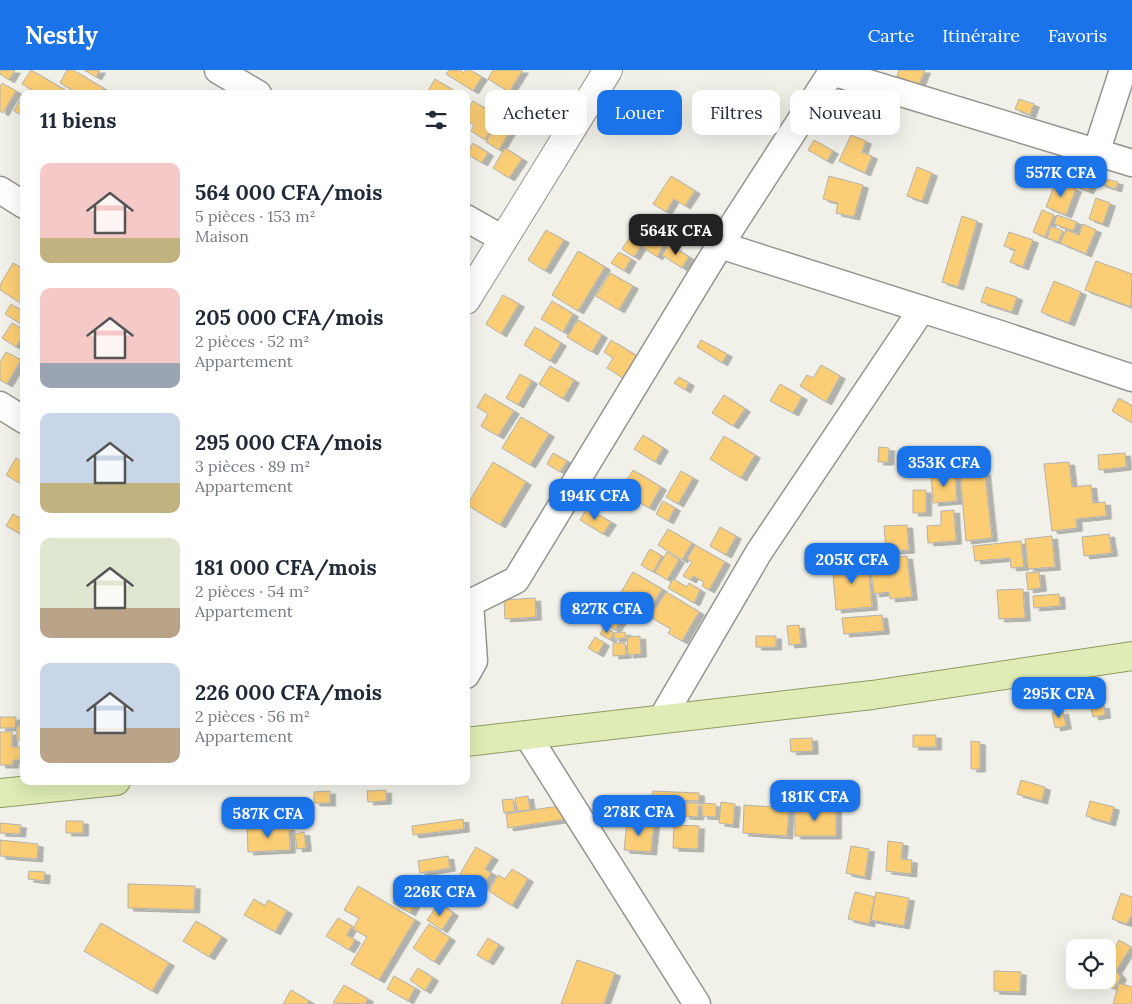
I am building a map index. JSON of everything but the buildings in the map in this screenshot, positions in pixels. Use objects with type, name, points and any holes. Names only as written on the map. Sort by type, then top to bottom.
[{"type":"main road","points":[[470,742],[872,695],[1132,656]]},
{"type":"main road","points":[[0,792],[74,785]]},
{"type":"street","points":[[218,70],[251,90]]},
{"type":"street","points":[[470,293],[608,70]]},
{"type":"street","points":[[1096,153],[1122,70]]},
{"type":"street","points":[[470,601],[516,580],[720,245],[832,71],[1132,163]]},
{"type":"street","points":[[0,190],[20,202]]},
{"type":"street","points":[[470,220],[503,239]]},
{"type":"street","points":[[720,245],[1132,378]]},
{"type":"street","points":[[662,718],[759,552],[922,309]]},
{"type":"street","points":[[0,406],[20,418]]},
{"type":"street","points":[[470,622],[474,662],[470,668]]},
{"type":"street","points":[[527,735],[697,1004]]}]
